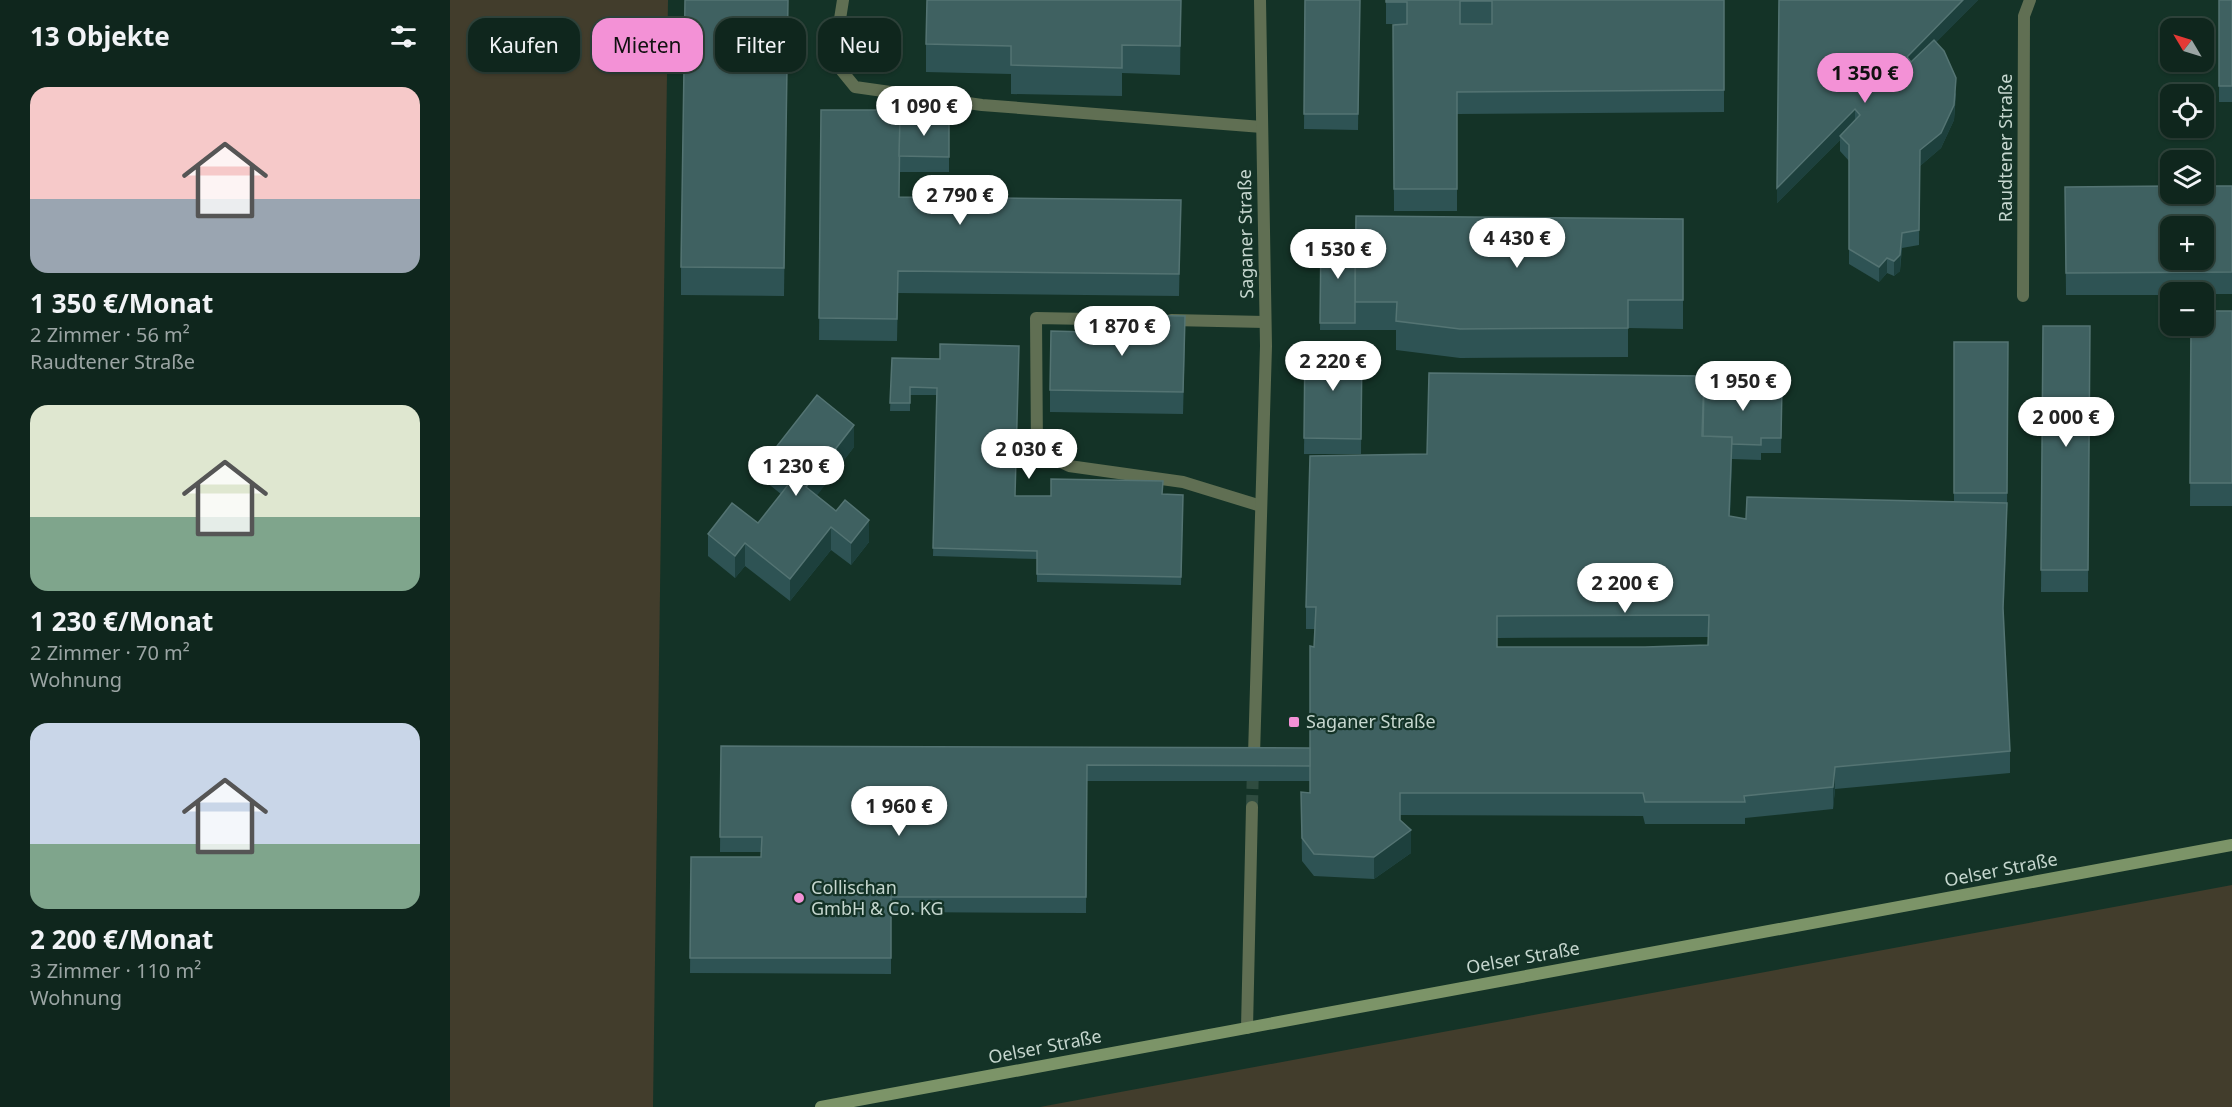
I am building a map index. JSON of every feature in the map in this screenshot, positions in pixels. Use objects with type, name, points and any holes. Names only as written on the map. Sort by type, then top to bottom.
[{"type":"main road","name":"Oelser Straße","points":[[820,1107],[2232,845]]},
{"type":"street","points":[[843,0],[837,39],[842,71],[855,87],[982,105],[1262,127]]},
{"type":"street","name":"Saganer Straße","points":[[1254,754],[1265,322],[1260,0]]},
{"type":"street","name":"Raudtener Straße","points":[[2023,296],[2024,16],[2030,0]]},
{"type":"street","points":[[1261,506],[1183,482],[1069,466],[1037,450],[1036,318],[1265,322]]},
{"type":"street","points":[[1247,1028],[1252,807]]},
{"type":"shaded area","points":[[450,0],[668,0],[668,18],[592,18],[592,72],[667,72],[653,1107],[450,1107]]},
{"type":"shaded area","points":[[2232,885],[2232,1107],[1040,1107]]},
{"type":"building","points":[[685,0],[788,0],[788,18],[715,18],[715,72],[787,72],[784,268],[681,267],[684,72],[703,72],[703,18],[685,18]]},
{"type":"building","points":[[927,0],[1181,0],[1180,46],[1122,45],[1122,68],[1011,65],[1011,46],[926,44]]},
{"type":"building","points":[[1305,0],[1360,0],[1358,114],[1304,114]]},
{"type":"building","points":[[1386,0],[1724,0],[1724,90],[1457,92],[1457,189],[1394,189],[1393,25],[1407,24],[1407,2],[1386,2]],"holes":[[[1460,1],[1492,1],[1492,24],[1460,24]]]},
{"type":"building","points":[[1779,0],[1963,0],[1907,57],[1911,62],[1934,40],[1944,51],[1956,78],[1954,105],[1941,133],[1920,150],[1919,230],[1902,233],[1900,255],[1894,261],[1887,258],[1879,267],[1849,249],[1849,145],[1840,136],[1860,115],[1855,109],[1777,188]]},
{"type":"building","points":[[2219,0],[2232,0],[2232,86],[2219,86]]},
{"type":"building","points":[[821,110],[900,110],[899,197],[1181,200],[1179,274],[898,271],[897,319],[819,318]]},
{"type":"building","points":[[900,117],[949,118],[949,157],[899,156]]},
{"type":"building","points":[[2160,186],[2160,204],[2214,204],[2214,186],[2232,186],[2232,272],[2066,273],[2065,187]]},
{"type":"building","points":[[1356,216],[1683,219],[1683,300],[1628,300],[1628,328],[1460,329],[1396,321],[1397,302],[1355,302]]},
{"type":"building","points":[[1321,237],[1355,237],[1355,323],[1320,323]]},
{"type":"building","points":[[2214,311],[2232,311],[2232,483],[2190,483],[2191,336],[2214,336]]},
{"type":"building","points":[[1128,315],[1185,316],[1183,392],[1050,390],[1051,331],[1127,333]]},
{"type":"building","points":[[2043,326],[2090,326],[2088,570],[2041,570]]},
{"type":"building","points":[[1954,342],[2008,342],[2007,493],[1954,493]]},
{"type":"building","points":[[940,344],[1019,346],[1015,496],[1051,496],[1051,479],[1163,481],[1162,494],[1183,495],[1181,577],[1037,574],[1037,551],[933,548],[937,388],[910,387],[910,403],[890,403],[892,358],[940,359]]},
{"type":"building","points":[[1305,344],[1362,345],[1361,439],[1304,438]]},
{"type":"building","points":[[1429,373],[1704,376],[1702,436],[1732,437],[1729,516],[1746,519],[1747,497],[2007,503],[2003,608],[2010,751],[1835,767],[1833,787],[1744,796],[1745,802],[1645,802],[1643,793],[1400,793],[1400,820],[1411,830],[1374,857],[1314,854],[1302,838],[1301,792],[1310,793],[1310,646],[1314,647],[1316,607],[1306,607],[1310,456],[1427,454]],"holes":[[[1709,615],[1708,645],[1497,647],[1497,616]]]},
{"type":"building","points":[[1704,383],[1782,385],[1781,438],[1761,438],[1761,445],[1732,444],[1732,437],[1703,436]]},
{"type":"building","points":[[817,395],[854,425],[806,487],[836,511],[845,500],[869,520],[851,543],[831,527],[790,579],[745,543],[735,556],[708,534],[732,503],[758,523],[792,480],[766,460]]},
{"type":"building","points":[[721,746],[1310,748],[1310,766],[1087,765],[1086,897],[891,897],[891,958],[690,958],[691,857],[761,857],[762,837],[720,837]]},
{"type":"tunnel","points":[[1252,807],[1253,766]]},
{"type":"place","name":"Saganer Straße","points":[[1294,722]]},
{"type":"place","name":"Collischan GmbH & Co. KG","points":[[799,898]]}]
